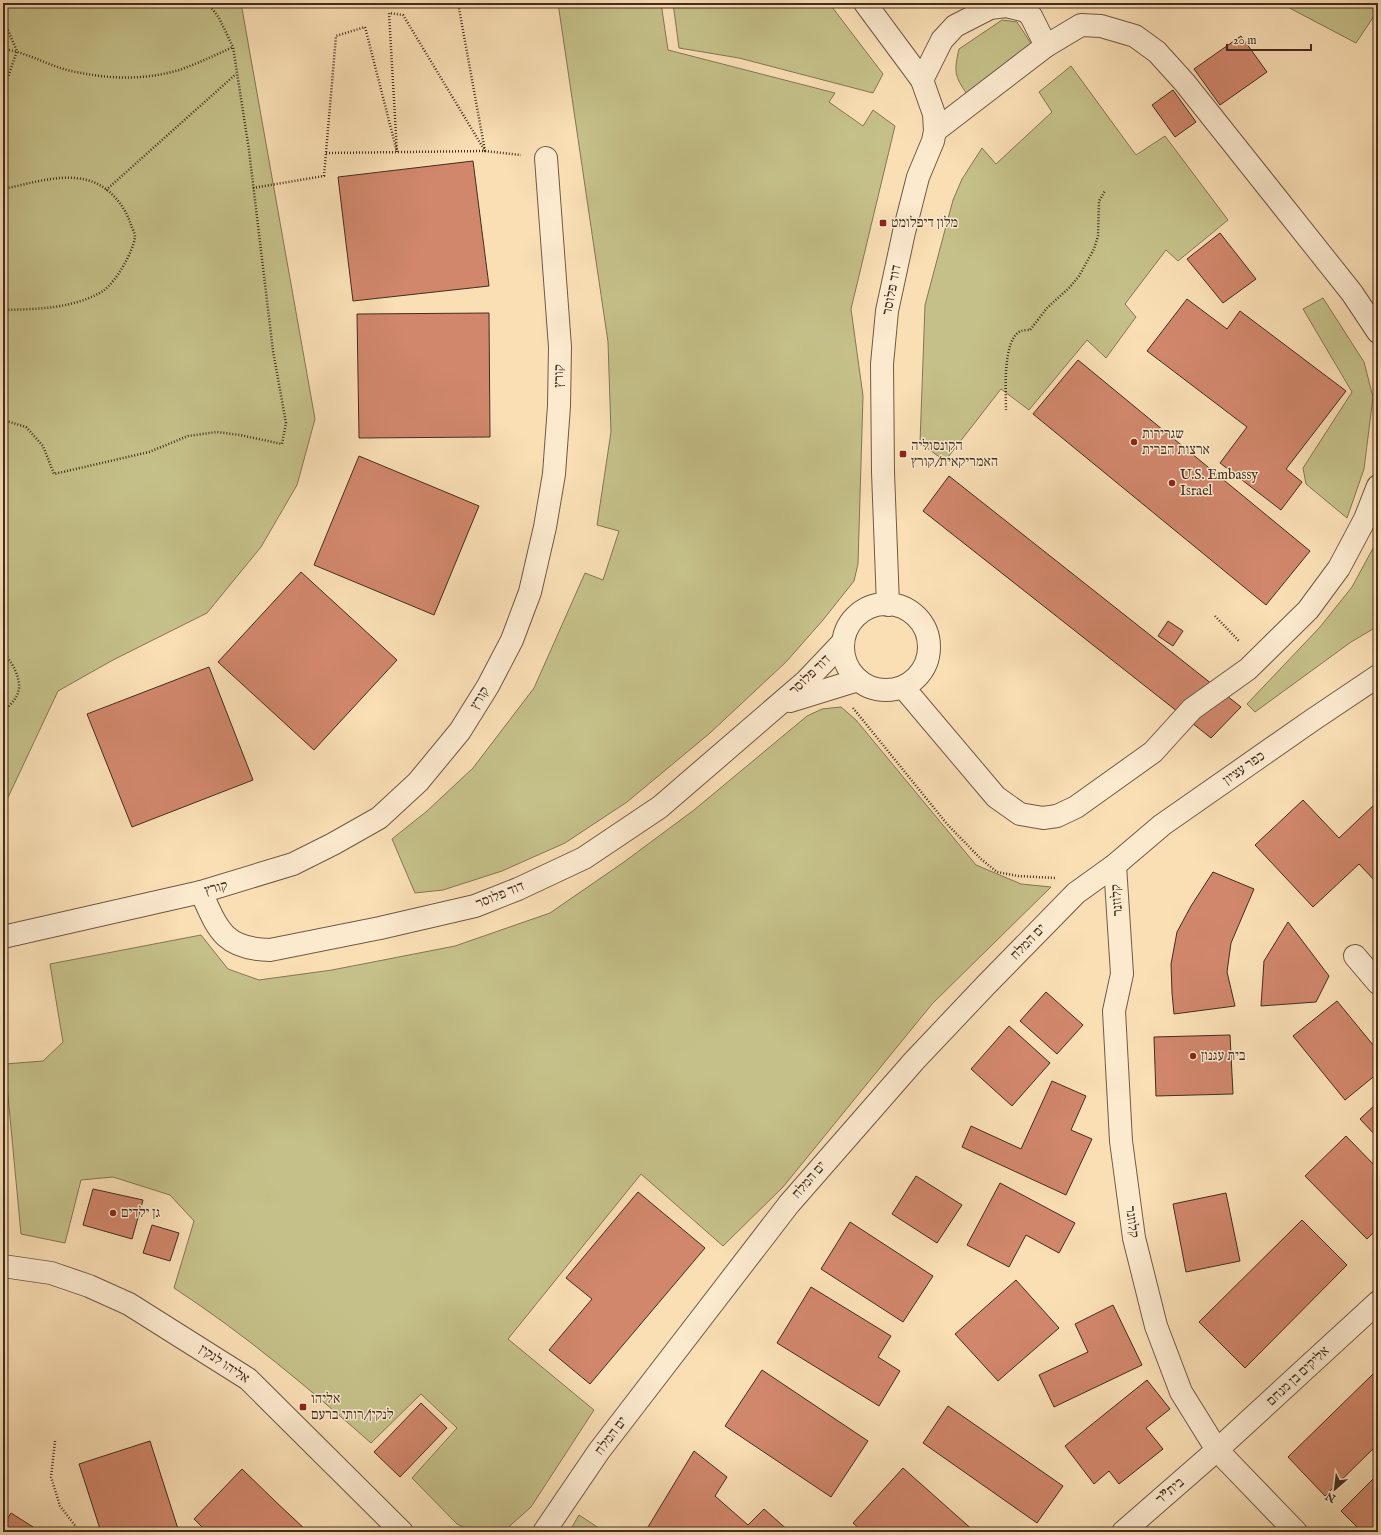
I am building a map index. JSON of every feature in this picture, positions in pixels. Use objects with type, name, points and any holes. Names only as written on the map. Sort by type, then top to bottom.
[{"type":"street","name":"דוד פלוסר","points":[[865,3],[922,80],[932,107],[935,131],[934,141],[918,177],[904,232],[887,311],[882,364],[883,472],[888,605]]},
{"type":"street","points":[[922,80],[942,40],[955,26],[990,8],[1006,6],[1026,11],[1031,16],[1046,46]]},
{"type":"street","points":[[935,131],[1046,46],[1081,25],[1101,26],[1135,36],[1157,52],[1185,83],[1352,293],[1378,332]]},
{"type":"street","name":"קורץ","points":[[3,937],[201,892],[293,864],[333,844],[378,818],[418,782],[460,731],[488,686],[512,640],[530,592],[545,527],[554,474],[559,406],[560,347],[546,158]]},
{"type":"street","points":[[903,686],[996,797],[1020,814],[1043,818],[1058,816],[1076,807],[1153,752],[1192,710],[1248,669],[1308,610],[1338,568],[1365,519],[1378,486]]},
{"type":"street","points":[[888,605],[899,606],[918,619],[928,640],[928,651],[924,667],[913,681],[892,690],[880,690],[868,686],[858,680],[849,669],[844,656],[843,642],[846,630],[853,619],[863,611],[875,606],[888,605]]},
{"type":"street","name":"דוד פלוסר","points":[[201,892],[214,922],[225,937],[242,947],[270,950],[380,928],[475,906],[518,889],[584,858],[660,807],[806,681],[843,642]]},
{"type":"street","name":"כפר עציון","points":[[1115,865],[1162,825],[1378,676]]},
{"type":"street","name":"דוד פלוסר","points":[[775,707],[809,694],[858,680]]},
{"type":"street","name":"ים המלח","points":[[544,1532],[599,1451],[789,1204],[919,1056],[1076,893],[1115,865]]},
{"type":"street","name":"קלוזנר","points":[[1115,865],[1122,974],[1114,1011],[1121,1141],[1134,1238],[1156,1326],[1181,1392],[1217,1450],[1296,1532]]},
{"type":"street","points":[[1355,956],[1378,983]]},
{"type":"street","name":"אליהו לנקין","points":[[3,1266],[52,1273],[88,1286],[129,1304],[248,1379],[402,1532]]},
{"type":"street","name":"אליקים בן מנחם","points":[[1217,1450],[1378,1302]]},
{"type":"street","name":"בית\"ר","points":[[1123,1532],[1217,1450]]},
{"type":"path","points":[[3,420],[26,427],[43,446],[54,474],[149,452],[188,436],[210,433],[240,435],[282,444],[286,423],[273,351],[253,188],[233,47],[219,18],[208,3]]},
{"type":"path","points":[[458,3],[485,151]]},
{"type":"path","points":[[397,152],[389,13],[403,15],[485,151]]},
{"type":"path","points":[[3,19],[18,51],[8,77],[3,82]]},
{"type":"path","points":[[253,188],[324,176],[336,36],[365,27],[397,152]]},
{"type":"path","points":[[3,49],[18,51],[66,69],[105,78],[113,78],[144,77],[180,70],[233,47]]},
{"type":"path","points":[[106,190],[236,74]]},
{"type":"path","points":[[326,153],[485,151],[546,158]]},
{"type":"path","points":[[3,189],[61,178],[87,180],[112,193],[128,213],[135,236],[124,267],[104,290],[75,303],[43,308],[3,310]]},
{"type":"path","points":[[1006,410],[1008,352],[1013,339],[1020,332],[1030,330],[1046,308],[1066,291],[1079,276],[1094,249],[1098,236],[1100,201],[1105,191]]},
{"type":"path","points":[[1215,616],[1257,660]]},
{"type":"path","points":[[3,653],[16,670],[19,687],[14,701],[3,712]]},
{"type":"path","points":[[851,706],[947,824],[981,859],[997,872],[1018,876],[1054,878],[1065,874],[1076,893]]},
{"type":"path","points":[[55,1441],[51,1477],[60,1506],[80,1532]]},
{"type":"shaded area","points":[[3,3],[241,3],[315,419],[297,485],[261,547],[207,613],[113,660],[58,691],[3,808]]},
{"type":"shaded area","points":[[558,3],[661,3],[668,50],[835,93],[829,102],[863,126],[873,110],[895,126],[851,309],[863,396],[858,564],[854,581],[823,620],[786,662],[710,733],[627,802],[565,843],[502,871],[443,890],[415,893],[392,839],[427,811],[473,768],[534,688],[585,573],[603,580],[619,531],[597,525],[611,432],[608,342]]},
{"type":"shaded area","points":[[673,3],[829,3],[883,74],[873,93],[739,58],[679,48]]},
{"type":"shaded area","points":[[1280,3],[1378,3],[1378,10],[1356,43]]},
{"type":"shaded area","points":[[1002,20],[1017,22],[1032,45],[967,94],[956,73],[956,62],[959,49]]},
{"type":"shaded area","points":[[1071,66],[1136,155],[1165,136],[1228,220],[1178,261],[1166,250],[1125,304],[1136,317],[1106,358],[1087,340],[1029,410],[1001,389],[945,461],[920,443],[925,305],[953,200],[962,179],[982,148],[996,164],[1052,112],[1039,92]]},
{"type":"shaded area","points":[[1323,298],[1364,362],[1373,397],[1364,469],[1347,518],[1306,484],[1303,468],[1352,392],[1303,309]]},
{"type":"shaded area","points":[[1378,539],[1378,626],[1351,642],[1255,712],[1247,704],[1320,627],[1352,587]]},
{"type":"shaded area","points":[[841,707],[856,720],[976,865],[1021,884],[1051,887],[932,1004],[783,1187],[723,1246],[641,1174],[508,1339],[594,1410],[531,1507],[503,1532],[475,1532],[457,1524],[412,1478],[457,1428],[421,1394],[371,1443],[276,1362],[226,1324],[174,1288],[194,1221],[170,1195],[113,1177],[81,1180],[65,1243],[21,1234],[5,1064],[43,1061],[63,1042],[50,964],[201,935],[228,969],[259,980],[332,970],[455,946],[550,913],[624,862],[694,810],[807,716],[822,709]]},
{"type":"shaded area","points":[[579,1515],[605,1532],[569,1532]]},
{"type":"building","points":[[1241,36],[1267,72],[1220,105],[1194,69]]},
{"type":"building","points":[[1173,90],[1196,122],[1175,137],[1152,105]]},
{"type":"building","points":[[473,161],[489,286],[353,301],[338,177]]},
{"type":"building","points":[[1220,233],[1256,279],[1223,303],[1187,259]]},
{"type":"building","points":[[1187,299],[1227,329],[1240,311],[1346,391],[1286,469],[1302,482],[1281,510],[1220,463],[1247,427],[1147,351]]},
{"type":"building","points":[[489,313],[490,437],[359,438],[357,314]]},
{"type":"building","name":"U.S. Embassy Israel","points":[[1078,360],[1310,551],[1266,605],[1033,414]]},
{"type":"building","points":[[359,456],[479,506],[434,615],[314,565]]},
{"type":"building","points":[[949,476],[1241,707],[1211,738],[923,511]]},
{"type":"building","points":[[301,572],[397,660],[314,750],[218,662]]},
{"type":"building","points":[[1168,621],[1183,631],[1173,646],[1158,636]]},
{"type":"building","points":[[209,667],[253,780],[132,827],[87,714]]},
{"type":"building","points":[[1303,800],[1339,838],[1376,803],[1378,805],[1378,884],[1359,864],[1313,907],[1255,845]]},
{"type":"building","points":[[1213,872],[1254,889],[1231,943],[1227,972],[1235,1006],[1174,1014],[1171,964],[1177,932],[1191,906]]},
{"type":"building","points":[[1288,922],[1329,976],[1316,1002],[1261,1006],[1264,961]]},
{"type":"building","points":[[1046,992],[1083,1025],[1057,1054],[1020,1021]]},
{"type":"building","points":[[1337,1001],[1378,1051],[1378,1073],[1345,1100],[1293,1036]]},
{"type":"building","points":[[1009,1026],[1050,1063],[1012,1106],[971,1069]]},
{"type":"building","name":"בית עגנון","points":[[1230,1035],[1233,1094],[1156,1096],[1154,1037]]},
{"type":"building","points":[[1052,1081],[1086,1096],[1071,1130],[1092,1139],[1066,1195],[962,1147],[971,1126],[1021,1149]]},
{"type":"building","points":[[1378,1102],[1378,1138],[1360,1119]]},
{"type":"building","points":[[1346,1136],[1378,1169],[1378,1228],[1367,1239],[1305,1176]]},
{"type":"building","points":[[916,1176],[962,1205],[937,1243],[892,1214]]},
{"type":"building","points":[[1000,1183],[1075,1223],[1059,1253],[1026,1235],[1009,1267],[967,1245]]},
{"type":"building","points":[[93,1189],[143,1200],[132,1239],[83,1225]]},
{"type":"building","points":[[638,1192],[705,1248],[590,1384],[549,1350],[592,1299],[566,1278]]},
{"type":"building","points":[[1226,1193],[1240,1261],[1186,1272],[1173,1204]]},
{"type":"building","points":[[1302,1220],[1347,1265],[1245,1368],[1199,1322]]},
{"type":"building","points":[[850,1222],[933,1276],[903,1322],[821,1269]]},
{"type":"building","points":[[152,1225],[179,1233],[170,1261],[143,1253]]},
{"type":"building","points":[[1016,1280],[1059,1328],[998,1381],[955,1334]]},
{"type":"building","points":[[811,1287],[891,1336],[878,1357],[900,1371],[879,1406],[777,1343]]},
{"type":"building","points":[[1113,1305],[1142,1365],[1054,1407],[1039,1375],[1088,1352],[1075,1324]]},
{"type":"building","points":[[762,1370],[868,1441],[831,1497],[725,1426]]},
{"type":"building","points":[[1373,1374],[1378,1378],[1378,1444],[1325,1496],[1288,1457]]},
{"type":"building","points":[[1147,1380],[1170,1409],[1146,1428],[1163,1449],[1119,1484],[1109,1471],[1094,1484],[1065,1446]]},
{"type":"building","points":[[421,1403],[447,1428],[400,1477],[374,1452]]},
{"type":"building","points":[[948,1406],[1063,1486],[1037,1523],[923,1443]]},
{"type":"building","points":[[150,1441],[179,1532],[101,1532],[79,1464]]},
{"type":"building","points":[[694,1451],[727,1477],[715,1496],[748,1525],[764,1509],[790,1532],[645,1532]]},
{"type":"building","points":[[903,1468],[975,1532],[863,1532],[853,1523]]},
{"type":"building","points":[[242,1469],[308,1532],[207,1532],[194,1519]]},
{"type":"building","points":[[1378,1474],[1378,1532],[1362,1532],[1341,1511]]},
{"type":"building","points":[[11,1513],[41,1532],[3,1532],[3,1526]]},
{"type":"place","name":"מלון דיפלומט","points":[[883,223]]},
{"type":"place","name":"שגרירות ארצות הברית","points":[[1134,442]]},
{"type":"place","name":"הקונסוליה האמריקאית/קורץ","points":[[903,454]]},
{"type":"place","name":"U.S. Embassy Israel","points":[[1172,483]]},
{"type":"place","name":"בית עגנון","points":[[1193,1056]]},
{"type":"place","name":"גן ילדים","points":[[113,1213]]},
{"type":"place","name":"אליהו לנקין/רותי ברעם","points":[[303,1407]]}]
